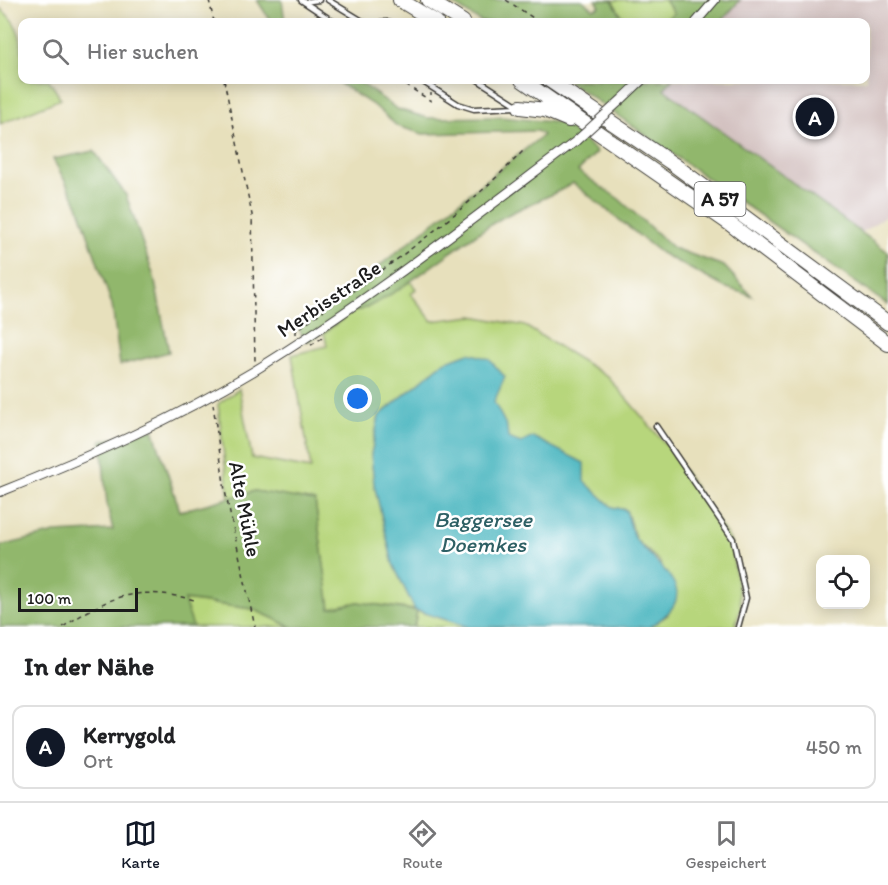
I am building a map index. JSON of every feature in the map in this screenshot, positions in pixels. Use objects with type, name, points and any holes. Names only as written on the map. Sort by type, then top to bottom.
[{"type":"highway","points":[[400,0],[429,18]]},
{"type":"highway","points":[[428,0],[457,18]]},
{"type":"highway","name":"A 57","points":[[528,84],[730,224],[888,344]]},
{"type":"highway","name":"A 57","points":[[555,84],[673,164],[888,323]]},
{"type":"highway","points":[[520,107],[560,114],[630,156]]},
{"type":"street","points":[[699,18],[715,0]]},
{"type":"street","name":"Merbisstraße","points":[[0,492],[109,449],[255,370],[381,286],[576,141],[638,84]]},
{"type":"lane","points":[[302,1],[319,0]]},
{"type":"lane","points":[[328,0],[357,18]]},
{"type":"lane","points":[[302,1],[328,18]]},
{"type":"lane","points":[[427,84],[458,104],[474,110],[520,107]]},
{"type":"lane","points":[[484,84],[520,107]]},
{"type":"lane","points":[[656,426],[733,539],[746,598],[738,627]]},
{"type":"path","points":[[209,0],[213,18]]},
{"type":"path","points":[[506,0],[533,18]]},
{"type":"path","points":[[225,84],[252,214],[255,370]]},
{"type":"path","points":[[404,84],[431,101],[430,86]]},
{"type":"path","points":[[322,338],[314,345],[296,342],[296,330],[361,286],[457,213],[493,183],[524,150]]},
{"type":"path","name":"Alte Mühle","points":[[212,395],[225,491],[255,627]]},
{"type":"path","points":[[63,627],[95,605],[117,596],[167,593],[198,602]]},
{"type":"shaded area","points":[[740,0],[888,0],[888,215],[862,232],[663,89],[668,84],[870,84],[870,18],[724,18]]},
{"type":"green space","points":[[257,0],[282,0],[284,18],[268,18]]},
{"type":"green space","points":[[447,0],[582,0],[594,9],[600,6],[596,0],[612,0],[623,18],[475,18]]},
{"type":"green space","points":[[612,0],[665,0],[675,13],[668,18],[623,18]]},
{"type":"green space","points":[[665,0],[740,0],[724,18],[668,18],[674,13]]},
{"type":"green space","points":[[0,8],[18,32],[18,84],[52,84],[61,99],[0,124]]},
{"type":"green space","points":[[340,84],[363,84],[397,109],[428,118],[500,117],[563,123],[597,152],[578,171],[619,199],[673,248],[724,266],[752,296],[724,287],[661,253],[573,183],[495,222],[402,287],[370,306],[346,315],[306,342],[296,324],[348,291],[543,135],[537,131],[423,134],[397,126],[376,107]]},
{"type":"green space","points":[[573,84],[668,84],[664,89],[888,252],[888,305]]},
{"type":"green space","points":[[94,151],[126,195],[154,277],[169,352],[120,365],[112,305],[78,205],[53,159]]},
{"type":"green space","points":[[410,281],[416,289],[411,294],[432,321],[473,316],[525,326],[608,377],[668,447],[730,540],[741,606],[735,627],[649,627],[668,615],[660,562],[636,540],[626,510],[612,507],[584,481],[508,438],[500,414],[485,394],[444,362],[379,416],[371,454],[374,484],[393,564],[415,610],[358,602],[330,609],[315,502],[255,491],[229,499],[218,404],[239,389],[252,458],[311,469],[292,355],[327,346],[324,333],[351,313],[368,307]]},
{"type":"green space","points":[[153,429],[180,511],[255,491],[315,501],[330,608],[358,602],[417,611],[414,627],[292,627],[253,609],[184,600],[193,627],[0,627],[0,546],[55,533],[113,530],[107,504],[101,441]]},
{"type":"green space","points":[[183,600],[253,609],[292,627],[193,627]]},
{"type":"green space","points":[[417,611],[469,627],[414,627]]},
{"type":"water","name":"Baggersee Doemkes","points":[[469,353],[489,359],[505,377],[494,402],[507,427],[508,438],[521,443],[533,437],[584,463],[584,481],[612,507],[626,510],[635,538],[674,583],[677,593],[675,604],[666,615],[649,627],[469,627],[415,610],[393,564],[374,484],[371,454],[379,416],[444,362]]},
{"type":"place","name":"Kerrygold","points":[[815,117]]}]
